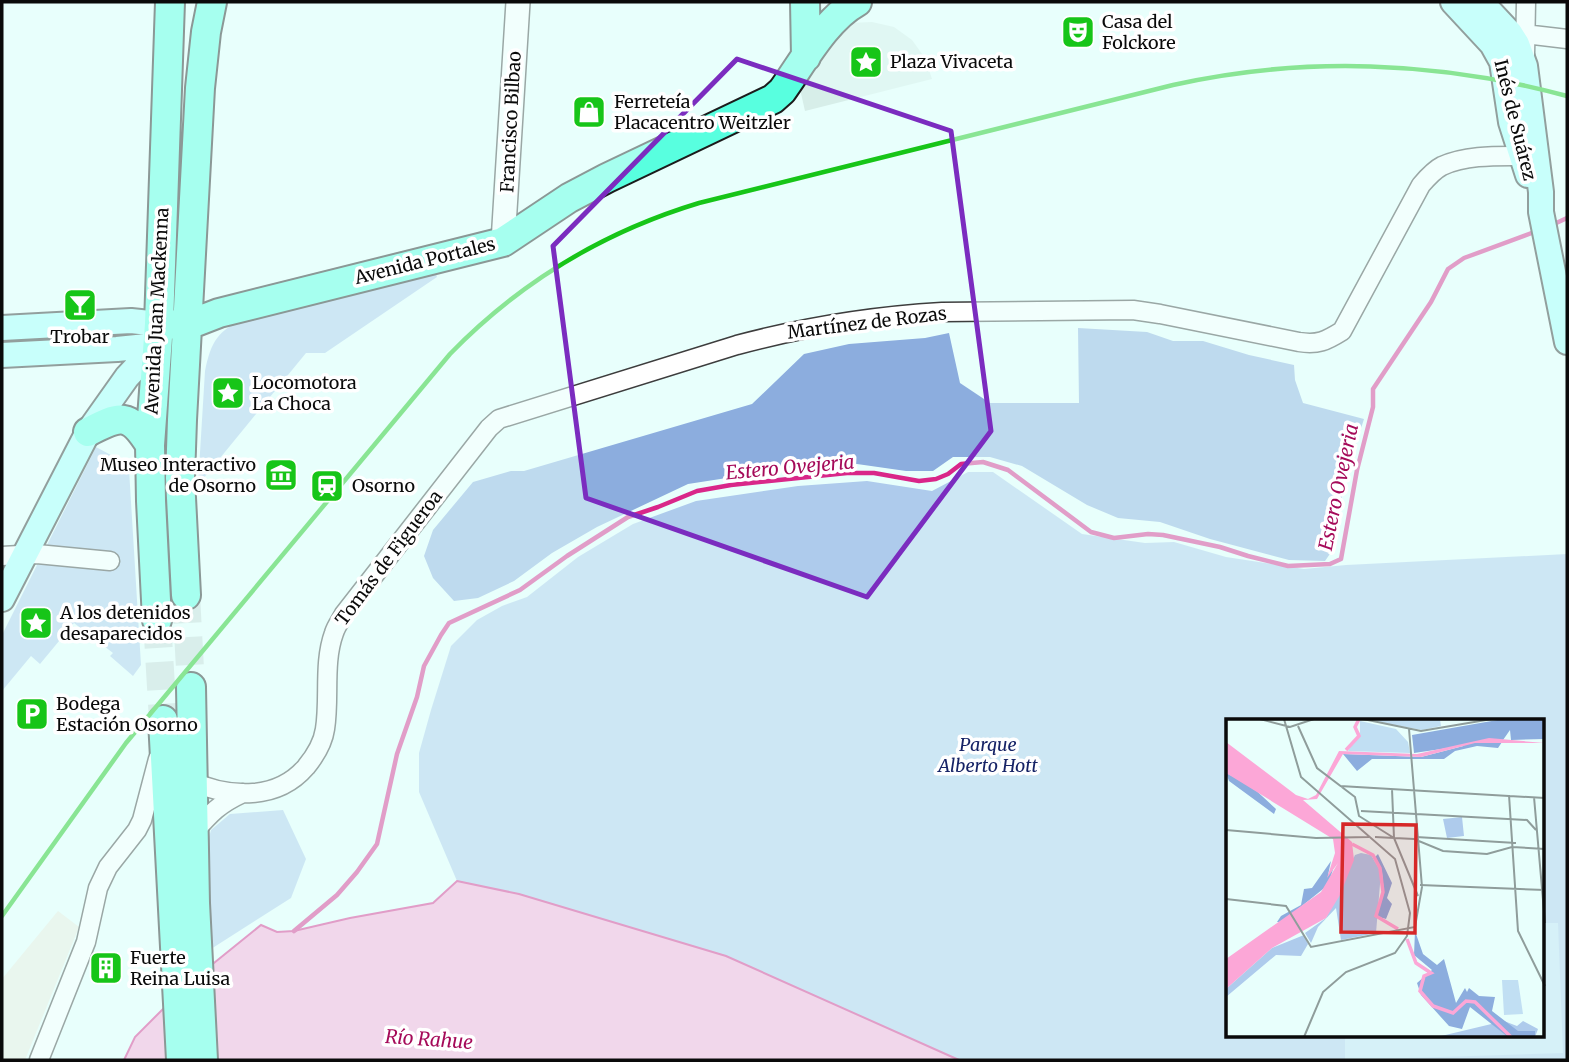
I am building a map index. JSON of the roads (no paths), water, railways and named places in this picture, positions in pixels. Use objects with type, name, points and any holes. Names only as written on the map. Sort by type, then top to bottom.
[{"type":"main road","name":"Avenida Juan Mackenna","points":[[157,620],[150,445],[158,334],[170,2]]},
{"type":"main road","name":"Avenida Juan Mackenna","points":[[186,595],[180,478],[202,69],[212,2]]},
{"type":"main road","points":[[805,2],[806,57]]},
{"type":"main road","points":[[812,2],[819,15],[829,17],[848,8]]},
{"type":"main road","name":"Inés de Suárez","points":[[1453,2],[1492,44],[1500,57],[1511,122],[1541,212],[1567,342]]},
{"type":"main road","name":"Inés de Suárez","points":[[1481,2],[1510,33],[1525,66],[1541,192],[1541,212]]},
{"type":"main road","name":"Avenida Portales","points":[[6,355],[117,349],[219,313],[503,242],[569,198],[769,102],[782,91],[827,27],[848,8]]},
{"type":"main road","name":"Avenida Portales","points":[[5,328],[131,321],[158,334]]},
{"type":"main road","points":[[5,328],[6,355]]},
{"type":"main road","points":[[2,599],[13,556],[88,432],[158,334]]},
{"type":"main road","points":[[88,432],[120,419],[136,426],[150,445]]},
{"type":"main road","points":[[191,687],[203,1060]]},
{"type":"main road","points":[[163,726],[181,1060]]},
{"type":"street","name":"Francisco Bilbao","points":[[503,242],[518,2]]},
{"type":"street","points":[[1525,66],[1526,2]]},
{"type":"street","points":[[1524,34],[1567,39]]},
{"type":"street","name":"Martínez de Rozas","points":[[499,419],[772,336],[808,328],[915,314],[1133,310],[1299,342],[1312,344],[1327,341],[1342,331],[1421,185],[1429,176],[1440,167],[1458,161],[1521,156]]},
{"type":"street","name":"Tomás de Figueroa","points":[[163,726],[167,758],[171,766],[193,782],[223,791],[265,792],[280,787],[302,771],[320,745],[325,730],[329,652],[334,631],[344,614],[489,428],[499,419]]},
{"type":"street","points":[[13,556],[37,554],[110,561]]},
{"type":"street","points":[[40,1060],[86,942],[103,876],[142,820],[163,726]]},
{"type":"street","points":[[192,749],[196,760],[207,773],[243,793]]},
{"type":"street","name":"Tomás de Figueroa","points":[[194,832],[224,801],[243,793]]},
{"type":"street","points":[[137,830],[168,817],[186,824],[194,832]]},
{"type":"water","name":"Río Rahue","points":[[457,881],[519,894],[726,956],[959,1060],[124,1060],[135,1037],[188,984],[261,925],[277,932],[294,931],[433,903]]},
{"type":"waterway","name":"Estero Ovejeria","points":[[1552,225],[1567,218]]},
{"type":"waterway","name":"Estero Ovejeria","points":[[294,931],[337,895],[377,844],[397,754],[417,697],[424,666],[449,623],[520,590],[628,517],[697,491],[731,485],[847,473],[874,473],[919,481],[936,479],[961,464],[983,462],[1008,470],[1091,532],[1114,538],[1163,535],[1288,566],[1330,564],[1341,559],[1357,470],[1373,407],[1373,389],[1431,302],[1448,269],[1464,258],[1537,231]]},
{"type":"tunnel","points":[[186,595],[191,687]]},
{"type":"tunnel","points":[[157,620],[163,720]]},
{"type":"railway","points":[[2,916],[126,743],[450,354],[477,328],[534,282],[596,245],[629,229],[699,203],[1173,85],[1222,76],[1271,70],[1370,66],[1470,75],[1567,96]]},
{"type":"place","name":"Casa del Folckore","points":[[1078,32]]},
{"type":"place","name":"Plaza Vivaceta","points":[[866,62]]},
{"type":"place","name":"Ferreteía Placacentro Weitzler","points":[[589,112]]},
{"type":"place","name":"Trobar","points":[[80,305]]},
{"type":"place","name":"Locomotora La Choca","points":[[228,393]]},
{"type":"place","name":"Museo Interactivo de Osorno","points":[[281,475]]},
{"type":"place","name":"Osorno","points":[[327,486]]},
{"type":"place","name":"A los detenidos desaparecidos","points":[[36,623]]},
{"type":"place","name":"Bodega Estación Osorno","points":[[32,714]]},
{"type":"place","name":"Fuerte Reina Luisa","points":[[106,968]]},
{"type":"park label","name":"Parque Alberto Hott","points":[[988,755]]}]
